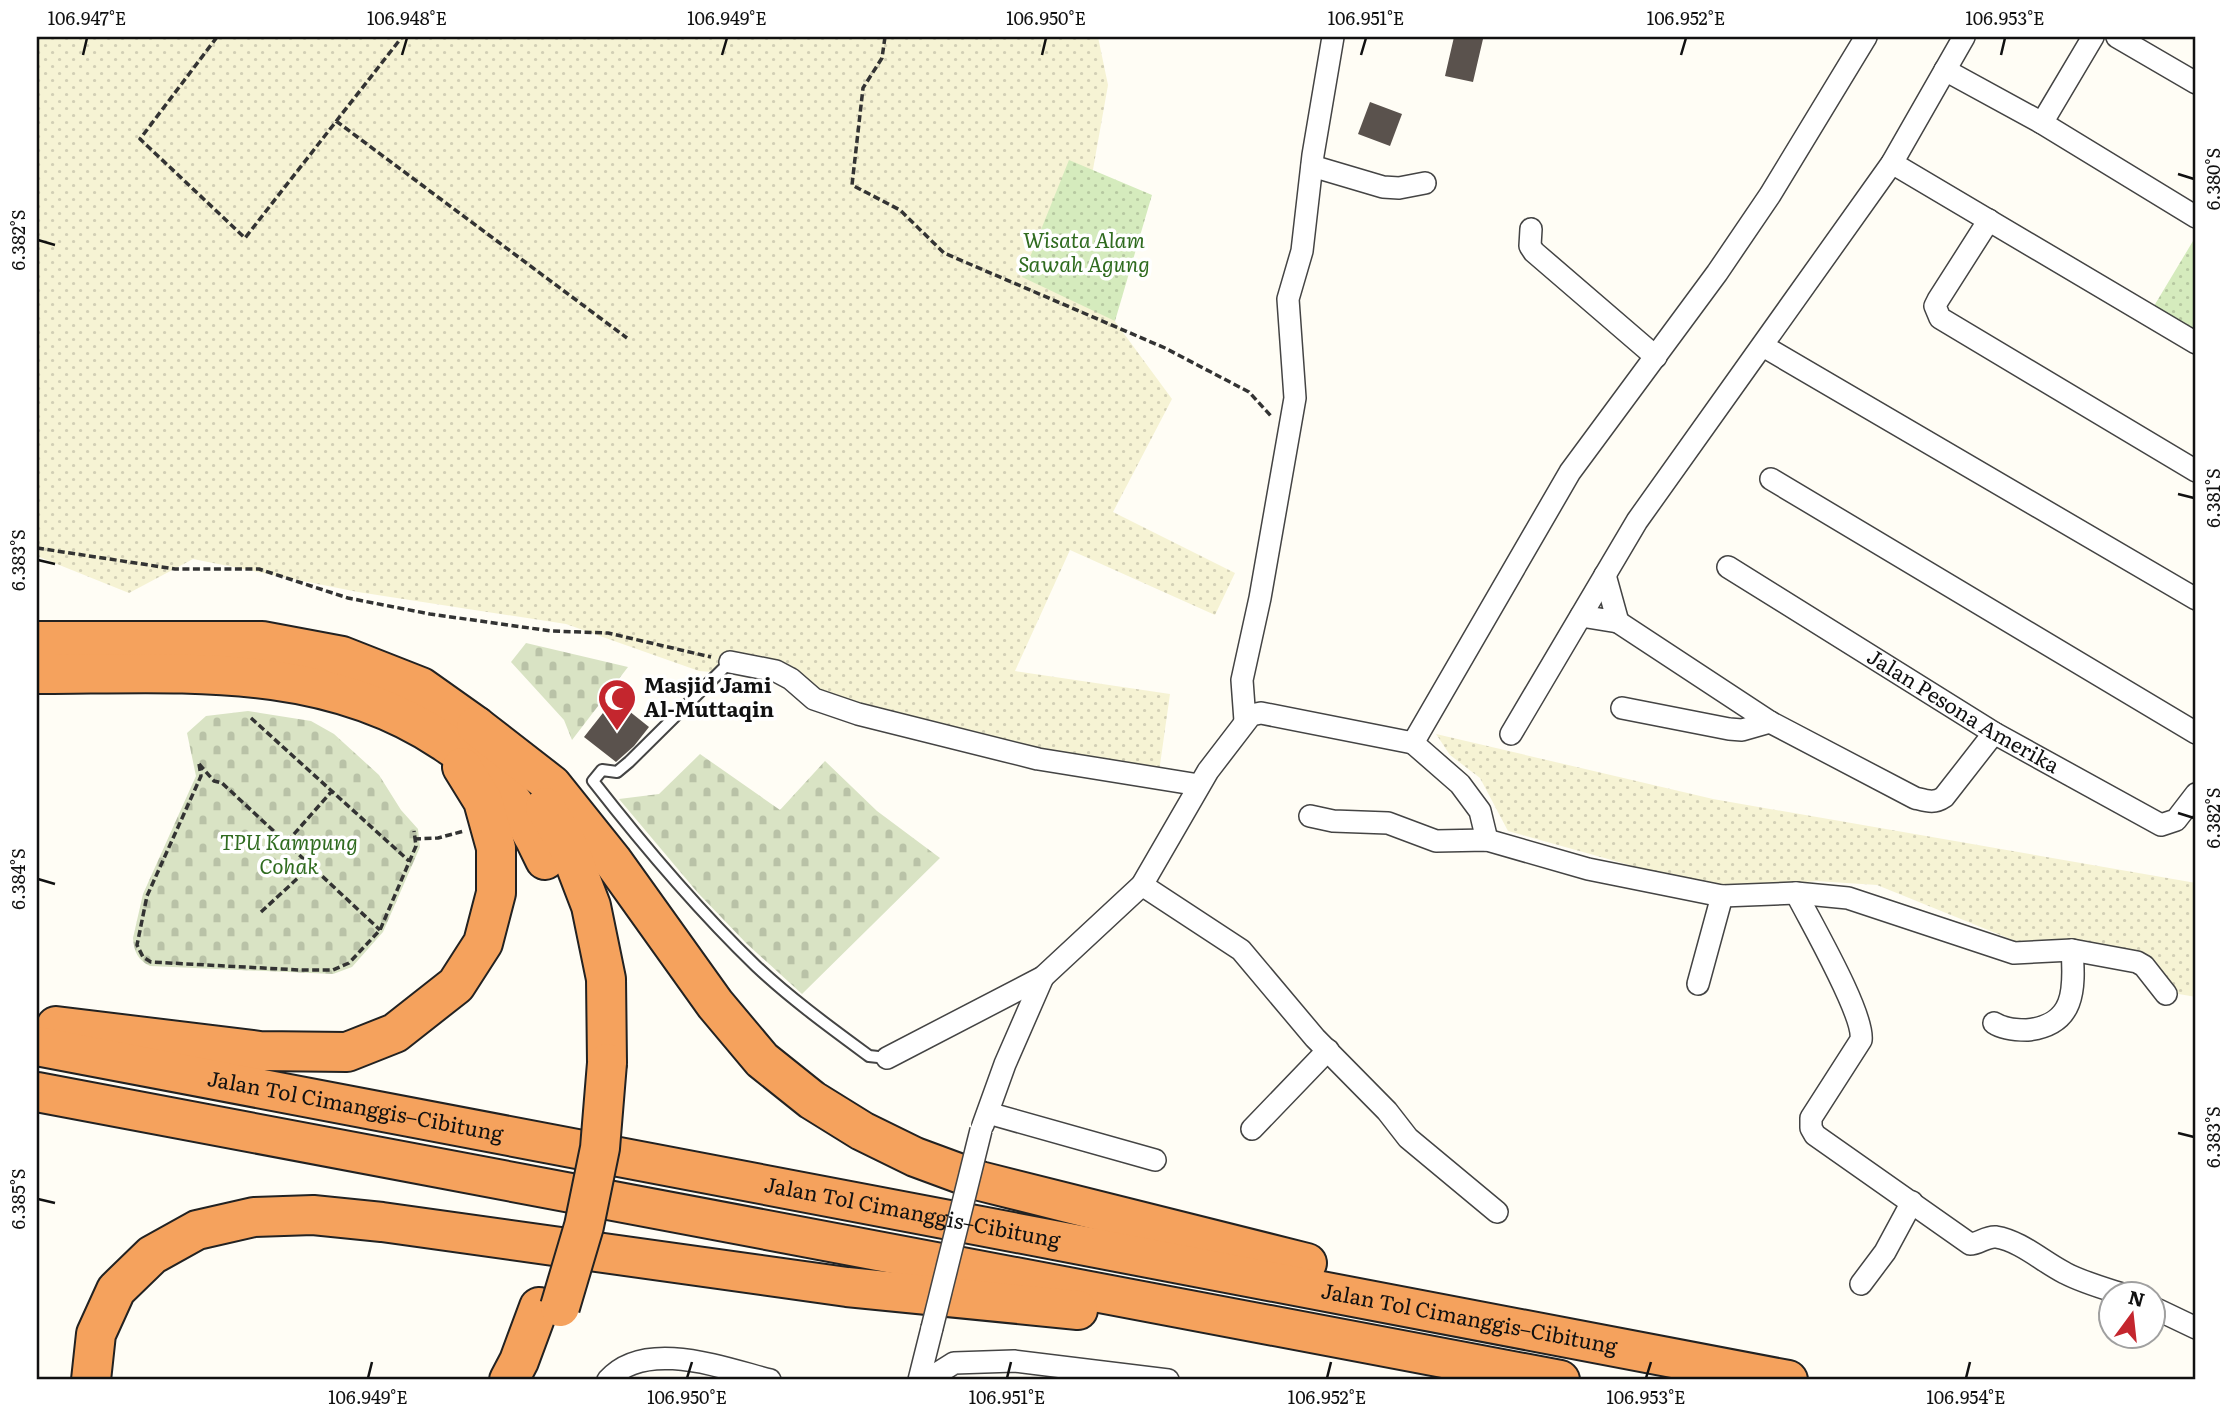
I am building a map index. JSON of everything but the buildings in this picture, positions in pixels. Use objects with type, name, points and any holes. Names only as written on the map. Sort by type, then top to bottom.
[{"type":"highway","points":[[37,641],[262,641],[342,656],[421,687],[552,785],[612,860],[715,1004],[762,1060],[812,1100],[915,1157],[980,1181],[1693,1361]]},
{"type":"highway","points":[[37,674],[242,676],[304,684],[359,698],[414,721],[465,755],[504,791],[545,857],[566,913],[594,1063]]},
{"type":"highway","points":[[37,1024],[260,1051],[347,1052],[395,1033],[424,1013],[456,985],[483,943],[496,893],[496,848],[483,801],[459,762],[414,721]]},
{"type":"highway","points":[[476,726],[525,775],[569,846],[591,906],[606,979],[594,1063],[574,1144],[549,1307],[534,1380]]},
{"type":"highway","name":"Jalan Tol Cimanggis–Cibitung","points":[[37,1046],[1788,1380]]},
{"type":"highway","name":"Jalan Tol Cimanggis–Cibitung","points":[[37,1092],[1560,1380]]},
{"type":"highway","points":[[91,1380],[96,1334],[116,1290],[152,1255],[197,1230],[254,1217],[313,1215],[382,1222],[847,1287],[1345,1338]]},
{"type":"highway","points":[[509,1380],[549,1307]]},
{"type":"street","points":[[1245,721],[1242,680],[1260,598],[1295,398],[1288,299],[1302,251],[1312,166],[1333,37]]},
{"type":"street","points":[[1413,743],[1570,472],[1717,273],[1770,195],[1866,37]]},
{"type":"street","points":[[1511,734],[1637,521],[1892,163],[1964,37]]},
{"type":"street","points":[[2042,123],[2093,37]]},
{"type":"street","points":[[2117,37],[2196,83]]},
{"type":"street","points":[[1945,70],[2042,123],[2196,217]]},
{"type":"street","points":[[1892,163],[2196,343]]},
{"type":"street","points":[[1312,166],[1383,187],[1399,188],[1425,183]]},
{"type":"street","points":[[1989,220],[1938,300],[1935,306],[1940,318],[2196,471]]},
{"type":"street","points":[[1531,229],[1530,246],[1534,252],[1656,357]]},
{"type":"street","points":[[1763,346],[2196,599]]},
{"type":"street","points":[[1771,480],[2196,733]]},
{"type":"street","name":"Jalan Pesona Amerika","points":[[1728,567],[1994,733],[2161,825],[2176,820],[2196,794]]},
{"type":"street","points":[[1605,575],[1618,622]]},
{"type":"street","points":[[1581,616],[1618,622],[1770,722],[1915,798],[1930,802],[1944,797],[1994,733]]},
{"type":"street","points":[[730,662],[776,671],[791,679],[810,696],[858,713],[1038,759],[1199,785]]},
{"type":"street","points":[[1622,708],[1729,729],[1742,730],[1770,722]]},
{"type":"street","points":[[887,1058],[1043,977],[1142,885],[1199,785],[1251,715],[1261,713],[1413,743],[1439,764],[1467,793],[1483,818],[1488,840]]},
{"type":"street","points":[[1310,816],[1333,821],[1388,823],[1436,841],[1488,840],[1588,869],[1722,896],[1797,893],[1848,898],[2014,953],[2072,950],[2137,962],[2144,966],[2166,994]]},
{"type":"street","points":[[1142,885],[1241,950],[1328,1050],[1387,1111],[1408,1138],[1497,1212]]},
{"type":"street","points":[[1797,893],[1837,973],[1861,1029],[1861,1040],[1811,1118],[1811,1128],[1815,1135],[1970,1244],[1989,1237],[2012,1242],[2067,1274],[2096,1285]]},
{"type":"street","points":[[1698,984],[1722,896]]},
{"type":"street","points":[[1994,1023],[2022,1030],[2043,1028],[2059,1020],[2067,1009],[2070,994],[2073,975],[2072,950]]},
{"type":"street","points":[[919,1380],[984,1122],[1043,977]]},
{"type":"street","points":[[1252,1129],[1328,1050]]},
{"type":"street","points":[[984,1122],[1154,1160]]},
{"type":"street","points":[[1861,1284],[1885,1252],[1913,1202]]},
{"type":"street","points":[[2166,1314],[2196,1328]]},
{"type":"street","points":[[607,1380],[615,1372],[641,1359],[670,1358],[712,1365],[770,1380]]},
{"type":"street","points":[[927,1380],[954,1363],[1014,1362],[1119,1377],[1168,1380]]},
{"type":"lane","points":[[730,662],[623,767],[617,772],[602,770],[593,781],[711,919],[758,967],[825,1024],[869,1056],[887,1058]]},
{"type":"path","points":[[217,37],[140,139],[245,238],[402,37]]},
{"type":"path","points":[[885,37],[882,58],[863,88],[852,185],[900,210],[944,253],[1165,348],[1249,392],[1289,435]]},
{"type":"path","points":[[336,121],[627,338]]},
{"type":"path","points":[[37,548],[175,569],[259,569],[348,598],[430,614],[538,629],[608,633],[730,662]]},
{"type":"path","points":[[251,718],[409,861]]},
{"type":"path","points":[[380,930],[222,783],[215,781],[200,764],[201,776],[147,896],[137,939],[143,957],[151,962],[332,970],[349,963],[380,930],[415,846],[414,831]]},
{"type":"path","points":[[286,842],[332,791]]},
{"type":"path","points":[[414,839],[438,838],[474,829]]},
{"type":"path","points":[[261,912],[312,866]]},
{"type":"green space","points":[[37,37],[1098,37],[1108,85],[1089,192],[1108,312],[1172,399],[1113,512],[1235,573],[1215,615],[1070,550],[1015,671],[1170,694],[1158,779],[850,712],[776,681],[752,675],[699,671],[566,624],[358,592],[193,559],[129,593],[37,556]]},
{"type":"green space","name":"Wisata Alam Sawah Agung","points":[[1069,160],[1152,195],[1115,321],[1022,277]]},
{"type":"green space","points":[[2196,236],[2196,338],[2151,311]]},
{"type":"green space","points":[[526,643],[628,667],[572,740],[564,720],[511,662]]},
{"type":"green space","name":"TPU Kampung Cohak","points":[[248,711],[311,721],[334,734],[379,775],[401,810],[418,829],[420,847],[383,932],[352,967],[333,974],[150,966],[142,961],[136,951],[133,938],[143,894],[196,776],[187,733],[206,716]]},
{"type":"green space","points":[[1436,734],[1713,799],[2196,883],[2196,997],[2173,993],[2144,955],[2025,945],[1877,885],[1816,881],[1737,890],[1640,868],[1508,831],[1480,778],[1450,755]]},
{"type":"green space","points":[[700,754],[780,810],[825,761],[877,811],[940,858],[802,994],[746,943],[698,893],[619,799],[659,794]]},
{"type":"place","name":"Masjid Jami Al-Muttaqin","points":[[617,732]]}]
